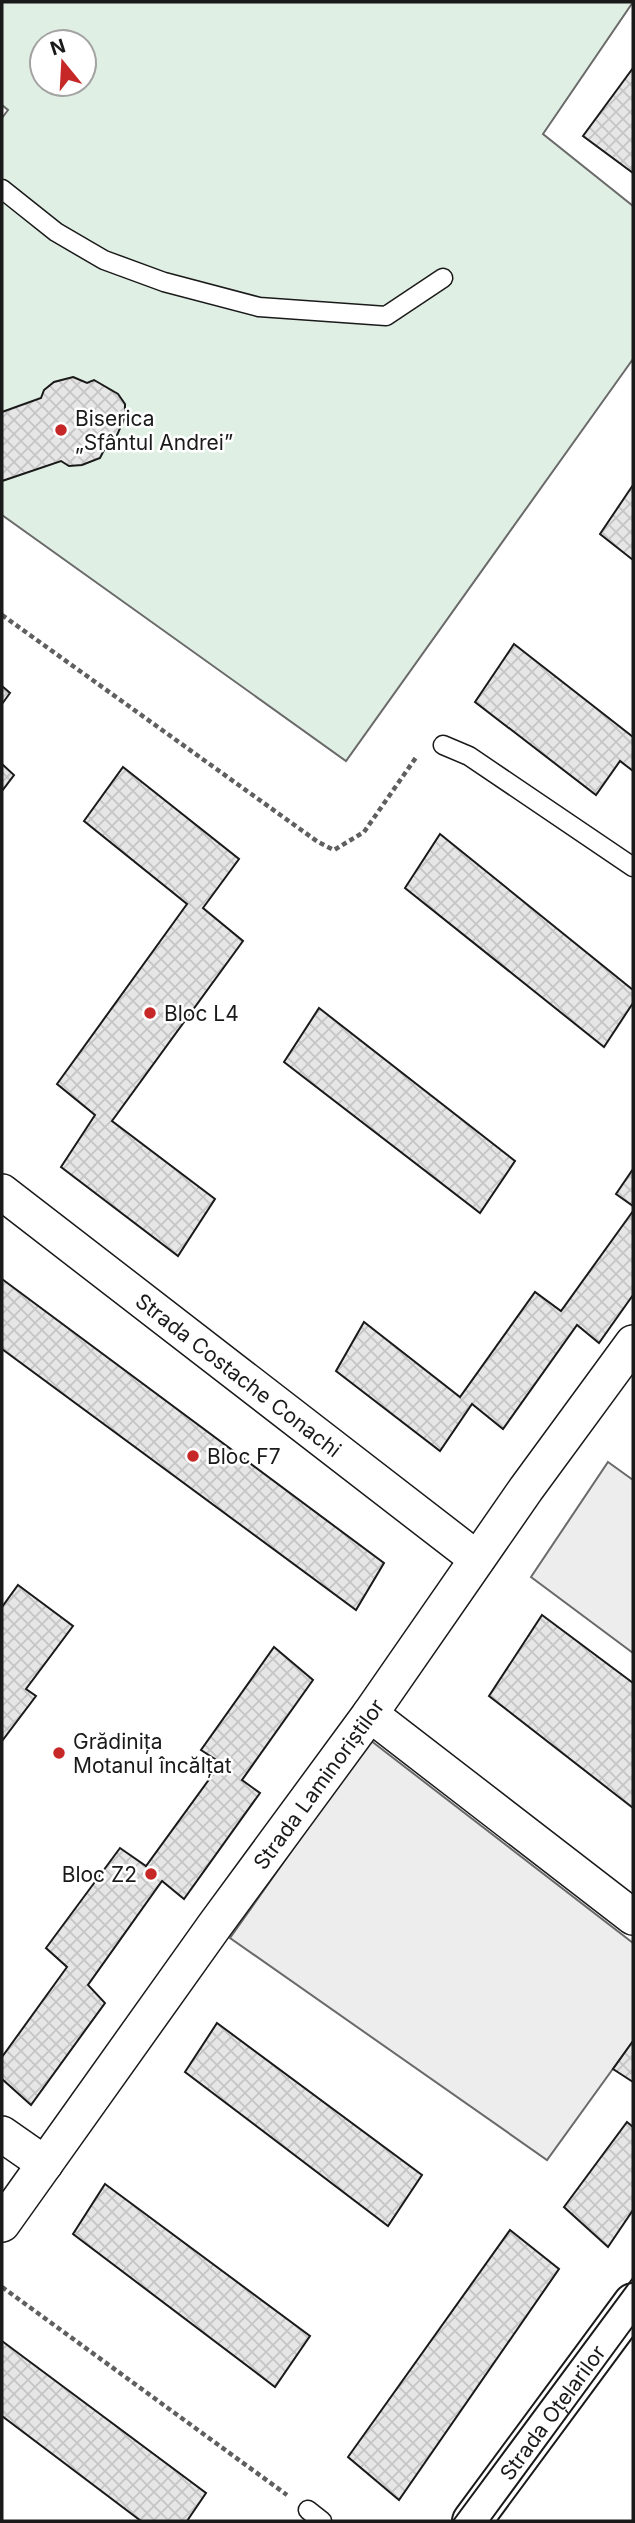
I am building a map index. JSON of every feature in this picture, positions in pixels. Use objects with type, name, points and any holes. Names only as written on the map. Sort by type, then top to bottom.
[{"type":"main road","name":"Strada Oțelarilor","points":[[472,2521],[633,2303]]},
{"type":"street","name":"Strada Costache Conachi","points":[[2,1192],[477,1559]]},
{"type":"street","name":"Strada Laminoriștilor","points":[[2,2224],[215,1925],[370,1714],[477,1559],[633,1343]]},
{"type":"street","points":[[370,1714],[633,1917]]},
{"type":"street","points":[[2,2134],[45,2164]]},
{"type":"lane","points":[[2,189],[56,232],[104,260],[164,282],[259,307],[386,316],[443,278]]},
{"type":"lane","points":[[443,745],[469,756],[633,867]]},
{"type":"path","points":[[2,615],[318,842],[334,850],[364,832],[416,757],[443,745]]},
{"type":"path","points":[[2,2287],[315,2516]]},
{"type":"green space","points":[[2,2],[633,2],[543,134],[633,206],[633,359],[346,761],[2,515],[2,118],[8,110],[2,105]]},
{"type":"shaded area","points":[[608,1462],[633,1480],[633,1653],[531,1577]]},
{"type":"shaded area","points":[[370,1740],[633,1943],[633,2041],[547,2160],[230,1938]]},
{"type":"building","points":[[633,68],[633,173],[583,136]]},
{"type":"building","name":"Biserica „Sfântul Andrei”","points":[[73,377],[87,383],[94,380],[118,394],[125,404],[125,417],[114,442],[107,444],[100,458],[82,465],[69,466],[61,461],[2,481],[2,412],[41,398],[44,390],[54,382]]},
{"type":"building","points":[[633,485],[633,560],[600,534]]},
{"type":"building","points":[[514,644],[633,737],[633,771],[620,761],[596,795],[475,702]]},
{"type":"building","points":[[2,686],[10,693],[2,704]]},
{"type":"building","points":[[2,764],[14,775],[2,791]]},
{"type":"building","name":"Bloc L4","points":[[123,767],[239,859],[203,908],[243,941],[112,1121],[215,1199],[178,1256],[61,1167],[95,1115],[57,1084],[187,904],[84,821]]},
{"type":"building","points":[[440,834],[633,990],[633,1003],[604,1047],[405,888]]},
{"type":"building","points":[[319,1008],[515,1161],[480,1213],[284,1062]]},
{"type":"building","points":[[633,1169],[633,1206],[616,1194]]},
{"type":"building","points":[[633,1211],[633,1295],[599,1343],[577,1325],[503,1429],[472,1404],[440,1451],[336,1371],[364,1322],[460,1397],[535,1292],[561,1311]]},
{"type":"building","name":"Bloc F7","points":[[2,1279],[384,1563],[356,1610],[2,1349]]},
{"type":"building","points":[[18,1585],[73,1626],[26,1689],[36,1696],[2,1741],[2,1607]]},
{"type":"building","points":[[542,1615],[633,1683],[633,1808],[489,1696]]},
{"type":"building","name":"Bloc Z2","points":[[274,1647],[313,1680],[242,1780],[260,1793],[184,1899],[162,1881],[88,1985],[105,2003],[31,2105],[2,2079],[2,2057],[67,1967],[46,1948],[120,1848],[146,1866],[221,1763],[201,1750]]},
{"type":"building","points":[[217,2023],[422,2175],[388,2226],[185,2072]]},
{"type":"building","points":[[633,2041],[633,2082],[613,2069]]},
{"type":"building","points":[[627,2122],[633,2127],[633,2210],[608,2247],[564,2207]]},
{"type":"building","points":[[105,2184],[310,2336],[275,2387],[73,2234]]},
{"type":"building","points":[[510,2230],[559,2269],[399,2500],[348,2457]]},
{"type":"building","points":[[2,2341],[206,2493],[187,2521],[141,2521],[2,2416]]},
{"type":"tram line","points":[[453,2521],[633,2278]]},
{"type":"tram line","points":[[490,2521],[633,2326]]},
{"type":"place","name":"Biserica „Sfântul Andrei”","points":[[61,430]]},
{"type":"place","name":"Bloc L4","points":[[150,1013]]},
{"type":"place","name":"Bloc F7","points":[[193,1456]]},
{"type":"place","name":"Grădinița Motanul încălțat","points":[[59,1753]]},
{"type":"place","name":"Bloc Z2","points":[[151,1874]]}]
